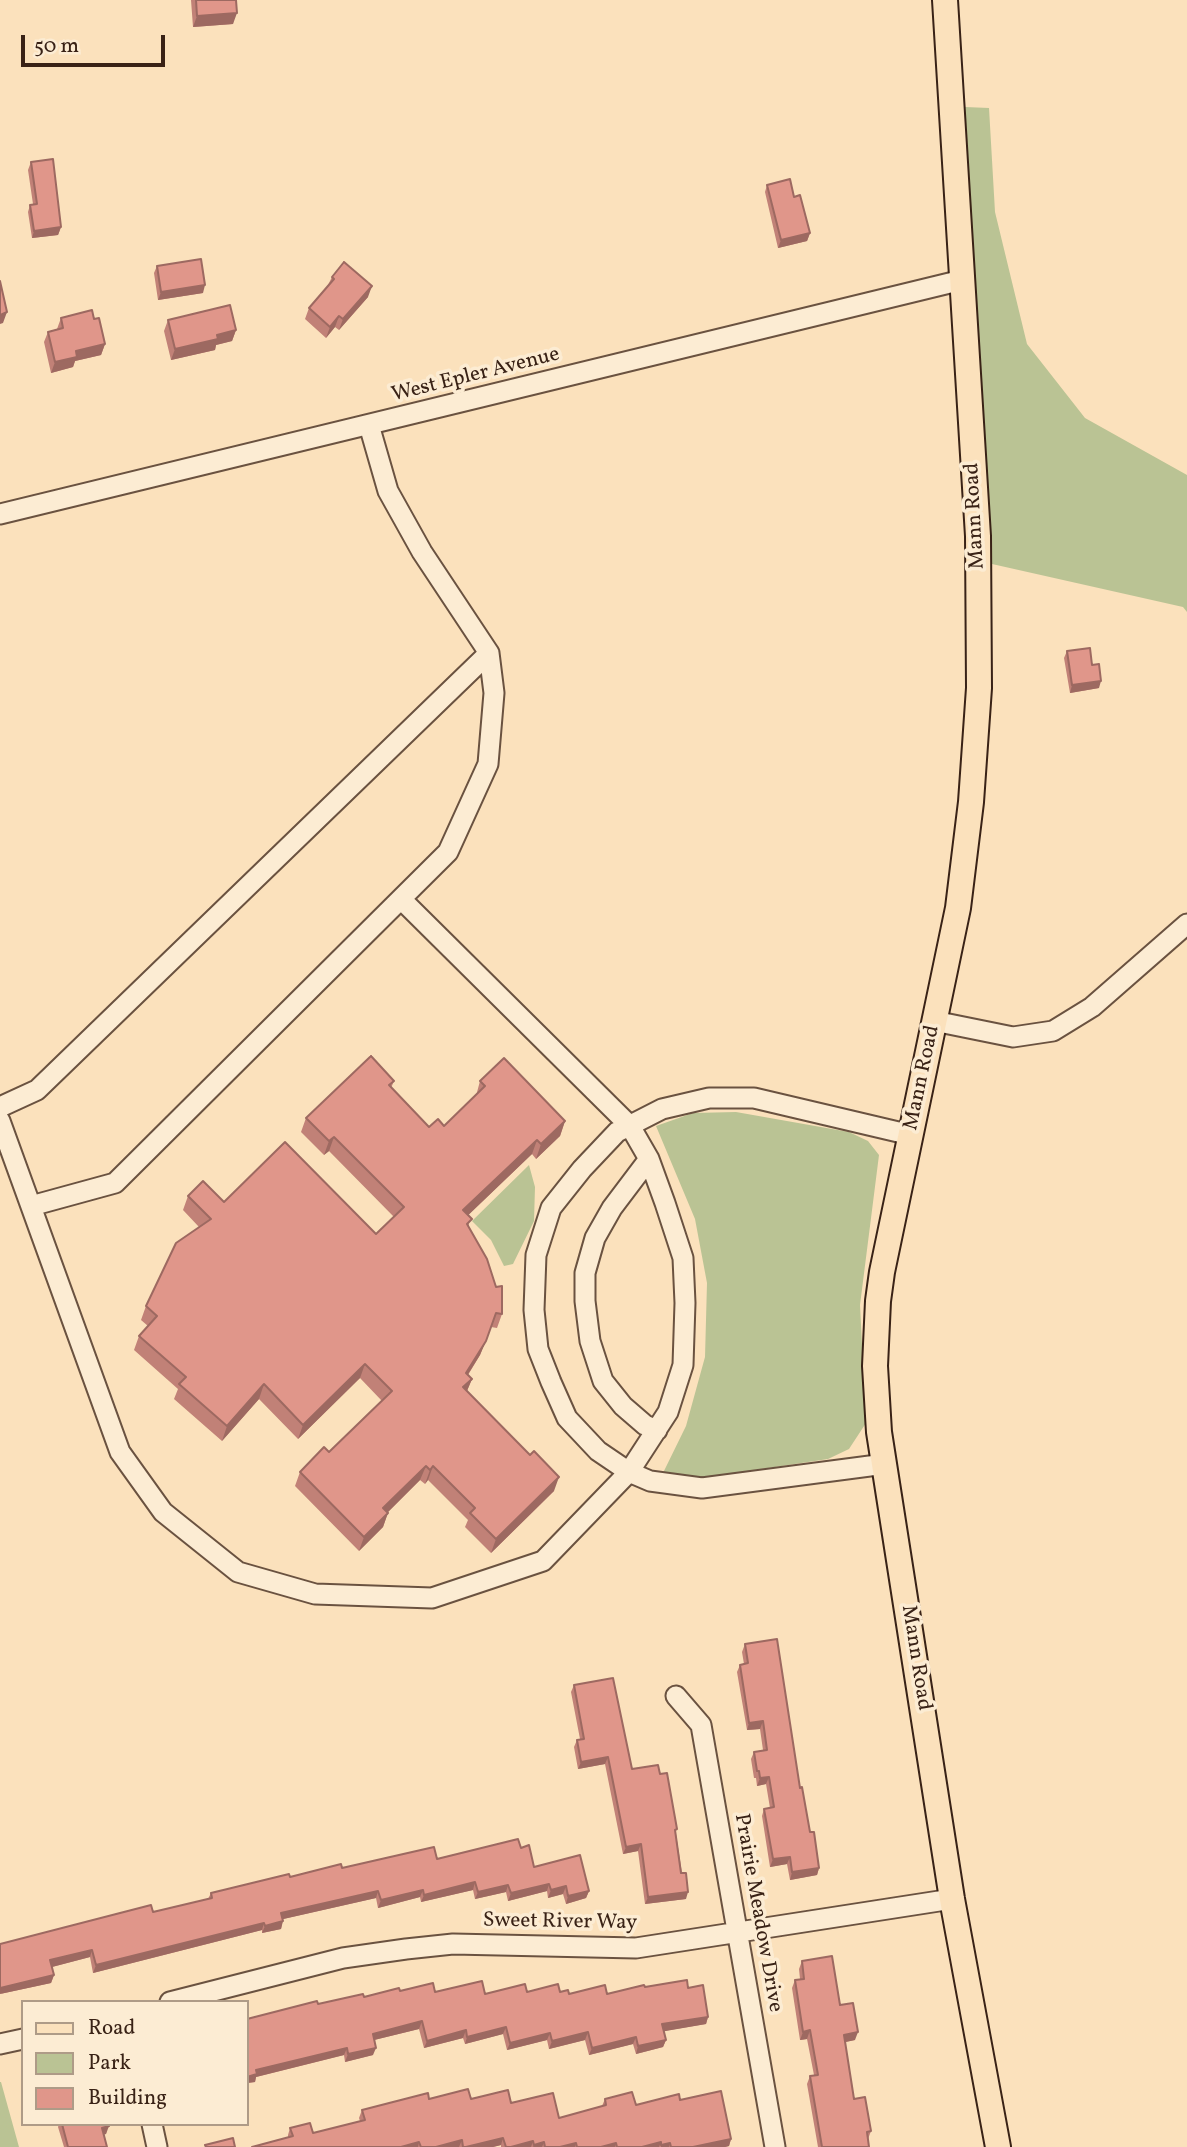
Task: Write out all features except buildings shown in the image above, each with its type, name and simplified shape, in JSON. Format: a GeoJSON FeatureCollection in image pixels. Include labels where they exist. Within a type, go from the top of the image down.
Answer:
{"type":"FeatureCollection","features":[{"type":"Feature","properties":{"kind":"main road","name":"Mann Road"},"geometry":{"type":"LineString","coordinates":[[945,0],[978,536],[978,688],[971,802],[958,908],[878,1301],[874,1366],[884,1464],[952,1899],[998,2147]]}},
{"type":"Feature","properties":{"kind":"street","name":"West Epler Avenue"},"geometry":{"type":"LineString","coordinates":[[0,514],[962,280]]}},
{"type":"Feature","properties":{"kind":"street"},"geometry":{"type":"LineString","coordinates":[[30,1206],[115,1183],[448,852],[488,764],[494,693],[489,653],[422,552],[388,491],[369,425]]}},
{"type":"Feature","properties":{"kind":"street"},"geometry":{"type":"LineString","coordinates":[[0,1107],[37,1090],[489,653]]}},
{"type":"Feature","properties":{"kind":"street"},"geometry":{"type":"LineString","coordinates":[[0,1121],[120,1452],[163,1512],[238,1572],[315,1594],[432,1598],[543,1561],[629,1472],[668,1412],[683,1366],[683,1258],[649,1159],[630,1126],[401,900]]}},
{"type":"Feature","properties":{"kind":"street"},"geometry":{"type":"LineString","coordinates":[[934,1021],[1013,1037],[1053,1031],[1092,1007],[1187,924]]}},
{"type":"Feature","properties":{"kind":"street"},"geometry":{"type":"LineString","coordinates":[[884,1464],[702,1488],[650,1481],[629,1472],[598,1451],[567,1418],[538,1349],[534,1310],[536,1255],[551,1208],[582,1169],[617,1132],[662,1108],[709,1098],[754,1098],[911,1135]]}},
{"type":"Feature","properties":{"kind":"street"},"geometry":{"type":"LineString","coordinates":[[649,1159],[612,1208],[595,1238],[585,1273],[584,1301],[590,1341],[603,1381],[623,1406],[645,1425],[657,1430]]}},
{"type":"Feature","properties":{"kind":"street","name":"Prairie Meadow Drive"},"geometry":{"type":"LineString","coordinates":[[676,1696],[701,1725],[775,2147]]}},
{"type":"Feature","properties":{"kind":"street","name":"Sweet River Way"},"geometry":{"type":"LineString","coordinates":[[178,2000],[344,1958],[406,1949],[453,1944],[636,1948],[952,1899]]}},
{"type":"Feature","properties":{"kind":"street"},"geometry":{"type":"LineString","coordinates":[[0,2044],[21,2039]]}},
{"type":"Feature","properties":{"kind":"street"},"geometry":{"type":"LineString","coordinates":[[152,2126],[157,2147]]}},
{"type":"Feature","properties":{"kind":"green space"},"geometry":{"type":"Polygon","coordinates":[[[965,107],[989,108],[995,212],[1027,344],[1085,418],[1187,475],[1187,612],[1183,607],[992,564],[965,107]]]}},
{"type":"Feature","properties":{"kind":"green space"},"geometry":{"type":"Polygon","coordinates":[[[736,1112],[849,1132],[868,1141],[879,1155],[860,1305],[866,1423],[849,1449],[828,1459],[702,1478],[663,1473],[686,1426],[705,1357],[707,1283],[695,1219],[656,1126],[693,1113],[736,1112]]]}},
{"type":"Feature","properties":{"kind":"green space"},"geometry":{"type":"Polygon","coordinates":[[[529,1165],[535,1187],[534,1221],[513,1264],[504,1266],[491,1240],[472,1221],[529,1165]]]}},
{"type":"Feature","properties":{"kind":"green space"},"geometry":{"type":"Polygon","coordinates":[[[1,2082],[19,2147],[0,2147],[1,2082]]]}}]}
